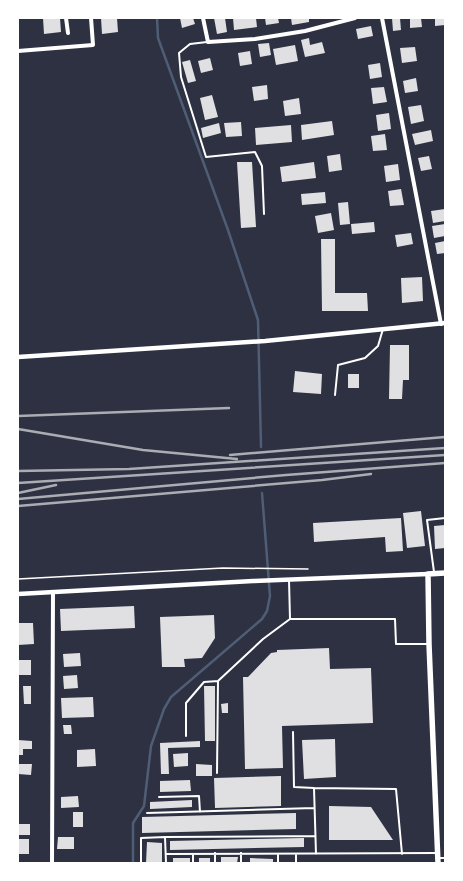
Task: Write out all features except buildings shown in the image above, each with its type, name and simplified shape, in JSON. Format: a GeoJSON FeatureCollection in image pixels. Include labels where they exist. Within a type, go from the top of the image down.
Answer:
{"type":"FeatureCollection","features":[{"type":"Feature","properties":{"kind":"main road"},"geometry":{"type":"LineString","coordinates":[[437,858],[429,644],[432,574],[445,573]]}},
{"type":"Feature","properties":{"kind":"street"},"geometry":{"type":"LineString","coordinates":[[66,18],[68,33]]}},
{"type":"Feature","properties":{"kind":"street"},"geometry":{"type":"LineString","coordinates":[[18,51],[93,45],[91,18]]}},
{"type":"Feature","properties":{"kind":"street"},"geometry":{"type":"LineString","coordinates":[[203,18],[208,42],[255,40],[306,31],[355,18]]}},
{"type":"Feature","properties":{"kind":"street"},"geometry":{"type":"LineString","coordinates":[[18,357],[265,341],[383,328],[443,324],[382,18]]}},
{"type":"Feature","properties":{"kind":"street"},"geometry":{"type":"LineString","coordinates":[[18,594],[253,581],[432,574]]}},
{"type":"Feature","properties":{"kind":"street"},"geometry":{"type":"LineString","coordinates":[[52,863],[53,593]]}},
{"type":"Feature","properties":{"kind":"lane"},"geometry":{"type":"LineString","coordinates":[[208,42],[190,44],[179,53],[181,77],[206,157],[255,152],[262,166],[264,214]]}},
{"type":"Feature","properties":{"kind":"lane"},"geometry":{"type":"LineString","coordinates":[[335,395],[338,366],[365,358],[378,346],[383,328]]}},
{"type":"Feature","properties":{"kind":"lane"},"geometry":{"type":"LineString","coordinates":[[432,574],[427,520],[445,518]]}},
{"type":"Feature","properties":{"kind":"lane"},"geometry":{"type":"LineString","coordinates":[[289,580],[290,619]]}},
{"type":"Feature","properties":{"kind":"lane"},"geometry":{"type":"LineString","coordinates":[[186,736],[186,703],[204,682],[218,681],[263,639],[290,619],[394,619],[396,644],[429,644]]}},
{"type":"Feature","properties":{"kind":"lane"},"geometry":{"type":"LineString","coordinates":[[217,773],[218,681]]}},
{"type":"Feature","properties":{"kind":"lane"},"geometry":{"type":"LineString","coordinates":[[293,732],[294,787],[396,789],[402,854]]}},
{"type":"Feature","properties":{"kind":"lane"},"geometry":{"type":"LineString","coordinates":[[314,788],[316,854]]}},
{"type":"Feature","properties":{"kind":"lane"},"geometry":{"type":"LineString","coordinates":[[159,797],[199,796],[200,812]]}},
{"type":"Feature","properties":{"kind":"lane"},"geometry":{"type":"LineString","coordinates":[[147,813],[314,808]]}},
{"type":"Feature","properties":{"kind":"lane"},"geometry":{"type":"LineString","coordinates":[[140,863],[141,838],[315,836]]}},
{"type":"Feature","properties":{"kind":"lane"},"geometry":{"type":"LineString","coordinates":[[166,838],[166,863]]}},
{"type":"Feature","properties":{"kind":"lane"},"geometry":{"type":"LineString","coordinates":[[166,854],[402,854],[445,858]]}},
{"type":"Feature","properties":{"kind":"lane"},"geometry":{"type":"LineString","coordinates":[[193,854],[193,863]]}},
{"type":"Feature","properties":{"kind":"lane"},"geometry":{"type":"LineString","coordinates":[[214,863],[215,854]]}},
{"type":"Feature","properties":{"kind":"lane"},"geometry":{"type":"LineString","coordinates":[[241,854],[241,863]]}},
{"type":"Feature","properties":{"kind":"lane"},"geometry":{"type":"LineString","coordinates":[[278,855],[278,863]]}},
{"type":"Feature","properties":{"kind":"lane"},"geometry":{"type":"LineString","coordinates":[[296,855],[296,863]]}},
{"type":"Feature","properties":{"kind":"path"},"geometry":{"type":"LineString","coordinates":[[18,579],[223,568],[308,569]]}},
{"type":"Feature","properties":{"kind":"waterway"},"geometry":{"type":"LineString","coordinates":[[157,18],[158,38],[228,230],[258,320],[261,447]]}},
{"type":"Feature","properties":{"kind":"waterway"},"geometry":{"type":"LineString","coordinates":[[133,863],[133,823],[144,806],[151,746],[164,709],[171,697],[262,619],[267,611],[270,596],[262,493]]}},
{"type":"Feature","properties":{"kind":"railway"},"geometry":{"type":"LineString","coordinates":[[18,416],[229,408]]}},
{"type":"Feature","properties":{"kind":"railway"},"geometry":{"type":"LineString","coordinates":[[18,429],[143,450],[237,459]]}},
{"type":"Feature","properties":{"kind":"railway"},"geometry":{"type":"LineString","coordinates":[[230,455],[445,437]]}},
{"type":"Feature","properties":{"kind":"railway"},"geometry":{"type":"LineString","coordinates":[[18,471],[129,469],[445,448]]}},
{"type":"Feature","properties":{"kind":"railway"},"geometry":{"type":"LineString","coordinates":[[18,483],[445,455]]}},
{"type":"Feature","properties":{"kind":"railway"},"geometry":{"type":"LineString","coordinates":[[18,499],[286,475],[445,463]]}},
{"type":"Feature","properties":{"kind":"railway"},"geometry":{"type":"LineString","coordinates":[[18,506],[322,480],[371,474]]}},
{"type":"Feature","properties":{"kind":"railway"},"geometry":{"type":"LineString","coordinates":[[18,493],[56,485]]}}]}
